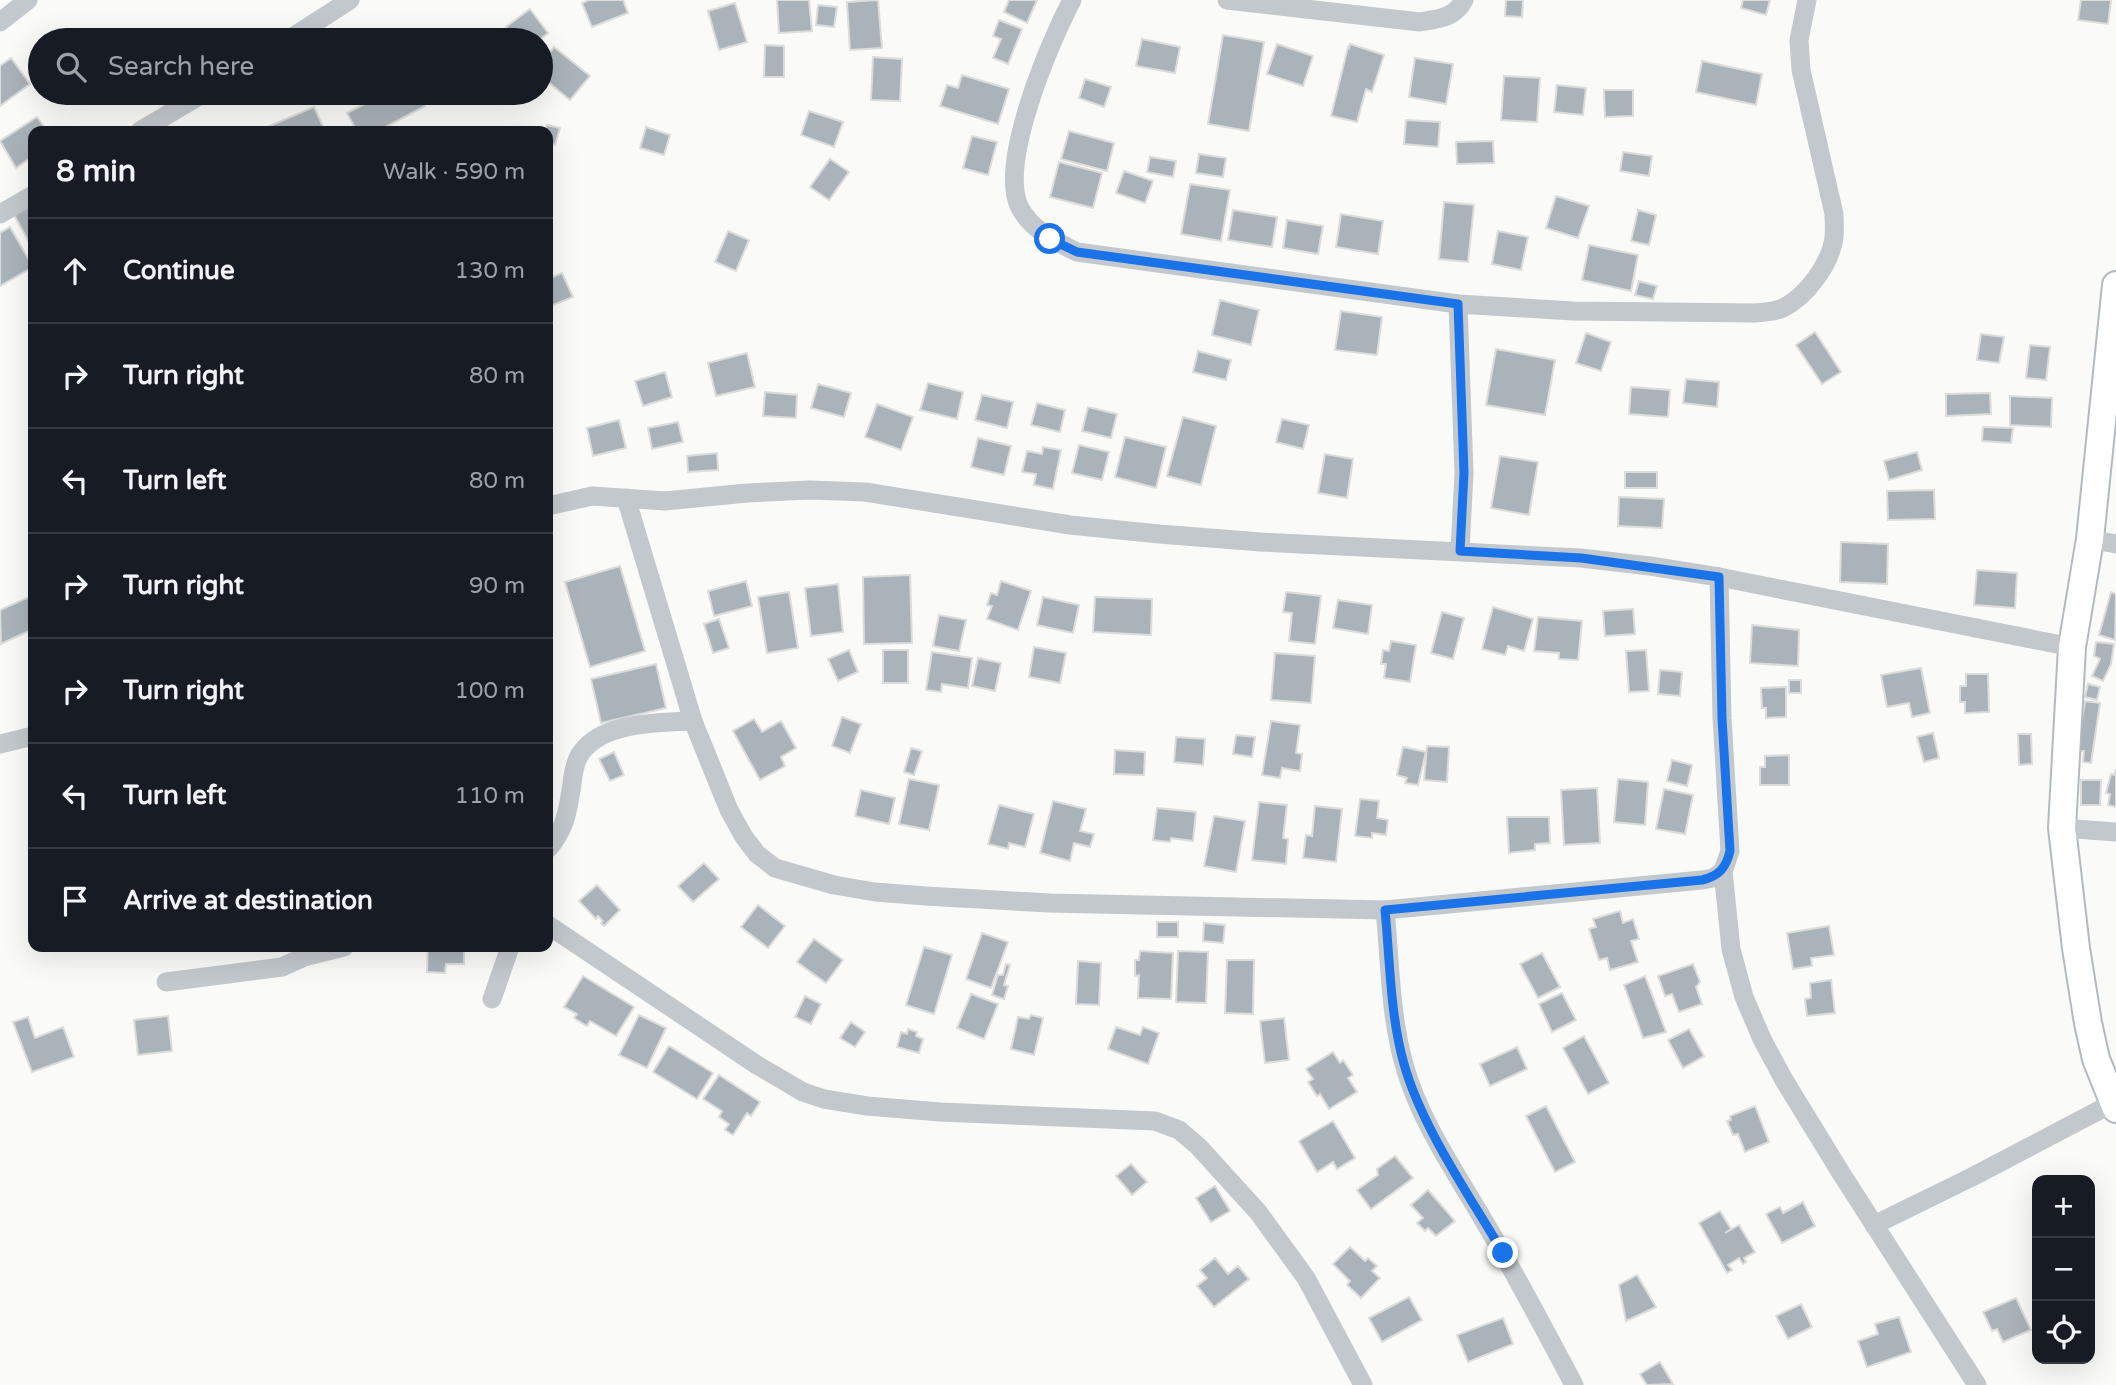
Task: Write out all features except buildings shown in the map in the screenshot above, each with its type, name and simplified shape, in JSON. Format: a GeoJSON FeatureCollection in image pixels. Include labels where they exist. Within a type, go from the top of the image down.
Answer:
{"type":"FeatureCollection","features":[{"type":"Feature","properties":{"kind":"street"},"geometry":{"type":"LineString","coordinates":[[0,22],[28,0]]}},
{"type":"Feature","properties":{"kind":"street"},"geometry":{"type":"LineString","coordinates":[[307,28],[350,0]]}},
{"type":"Feature","properties":{"kind":"street"},"geometry":{"type":"LineString","coordinates":[[1072,0],[1034,87],[1020,135],[1015,182],[1019,206],[1050,239],[1077,252],[1458,304],[1573,311],[1755,313],[1782,309],[1800,296],[1817,277],[1834,238],[1834,214],[1801,70],[1799,40],[1807,0]]}},
{"type":"Feature","properties":{"kind":"street"},"geometry":{"type":"LineString","coordinates":[[1227,0],[1420,22],[1445,18],[1464,0]]}},
{"type":"Feature","properties":{"kind":"street"},"geometry":{"type":"LineString","coordinates":[[148,126],[184,105]]}},
{"type":"Feature","properties":{"kind":"street"},"geometry":{"type":"LineString","coordinates":[[0,214],[28,198]]}},
{"type":"Feature","properties":{"kind":"street"},"geometry":{"type":"LineString","coordinates":[[1874,1225],[2114,1106],[2096,1059],[2088,1023],[2062,828],[2072,647],[2103,542],[2116,285]]}},
{"type":"Feature","properties":{"kind":"street"},"geometry":{"type":"LineString","coordinates":[[1458,304],[1464,473],[1460,551]]}},
{"type":"Feature","properties":{"kind":"street"},"geometry":{"type":"LineString","coordinates":[[553,505],[592,496],[665,501],[810,490],[865,492],[1070,525],[1159,534],[1261,542],[1581,558],[1719,577],[2072,647]]}},
{"type":"Feature","properties":{"kind":"street"},"geometry":{"type":"LineString","coordinates":[[626,498],[693,721],[729,810],[757,854],[775,867],[805,878],[875,892],[1049,903],[1385,910],[1702,880],[1713,878],[1723,871]]}},
{"type":"Feature","properties":{"kind":"street"},"geometry":{"type":"LineString","coordinates":[[1719,577],[1722,718],[1730,851],[1723,871],[1736,972],[1762,1039],[1784,1080],[1977,1385]]}},
{"type":"Feature","properties":{"kind":"street"},"geometry":{"type":"LineString","coordinates":[[553,841],[566,820],[575,771],[580,754],[585,748],[613,731],[647,723],[693,721]]}},
{"type":"Feature","properties":{"kind":"street"},"geometry":{"type":"LineString","coordinates":[[0,744],[28,737]]}},
{"type":"Feature","properties":{"kind":"street"},"geometry":{"type":"LineString","coordinates":[[2062,828],[2116,832]]}},
{"type":"Feature","properties":{"kind":"street"},"geometry":{"type":"LineString","coordinates":[[1385,910],[1397,1030],[1404,1065],[1434,1135],[1503,1253],[1574,1385]]}},
{"type":"Feature","properties":{"kind":"street"},"geometry":{"type":"LineString","coordinates":[[553,928],[659,1002],[803,1092],[867,1106],[940,1112],[1155,1121],[1179,1130],[1198,1146],[1258,1212],[1306,1278],[1363,1385]]}},
{"type":"Feature","properties":{"kind":"street"},"geometry":{"type":"LineString","coordinates":[[166,982],[282,967],[324,952]]}},
{"type":"Feature","properties":{"kind":"street"},"geometry":{"type":"LineString","coordinates":[[492,999],[508,952]]}},
{"type":"Feature","properties":{"kind":"route"},"geometry":{"type":"LineString","coordinates":[[1050,239],[1077,252],[1458,304],[1464,473],[1460,551],[1581,558],[1719,577],[1722,718],[1730,851],[1723,871],[1713,878],[1702,880],[1385,910],[1397,1030],[1404,1065],[1434,1135],[1503,1253]]}}]}
